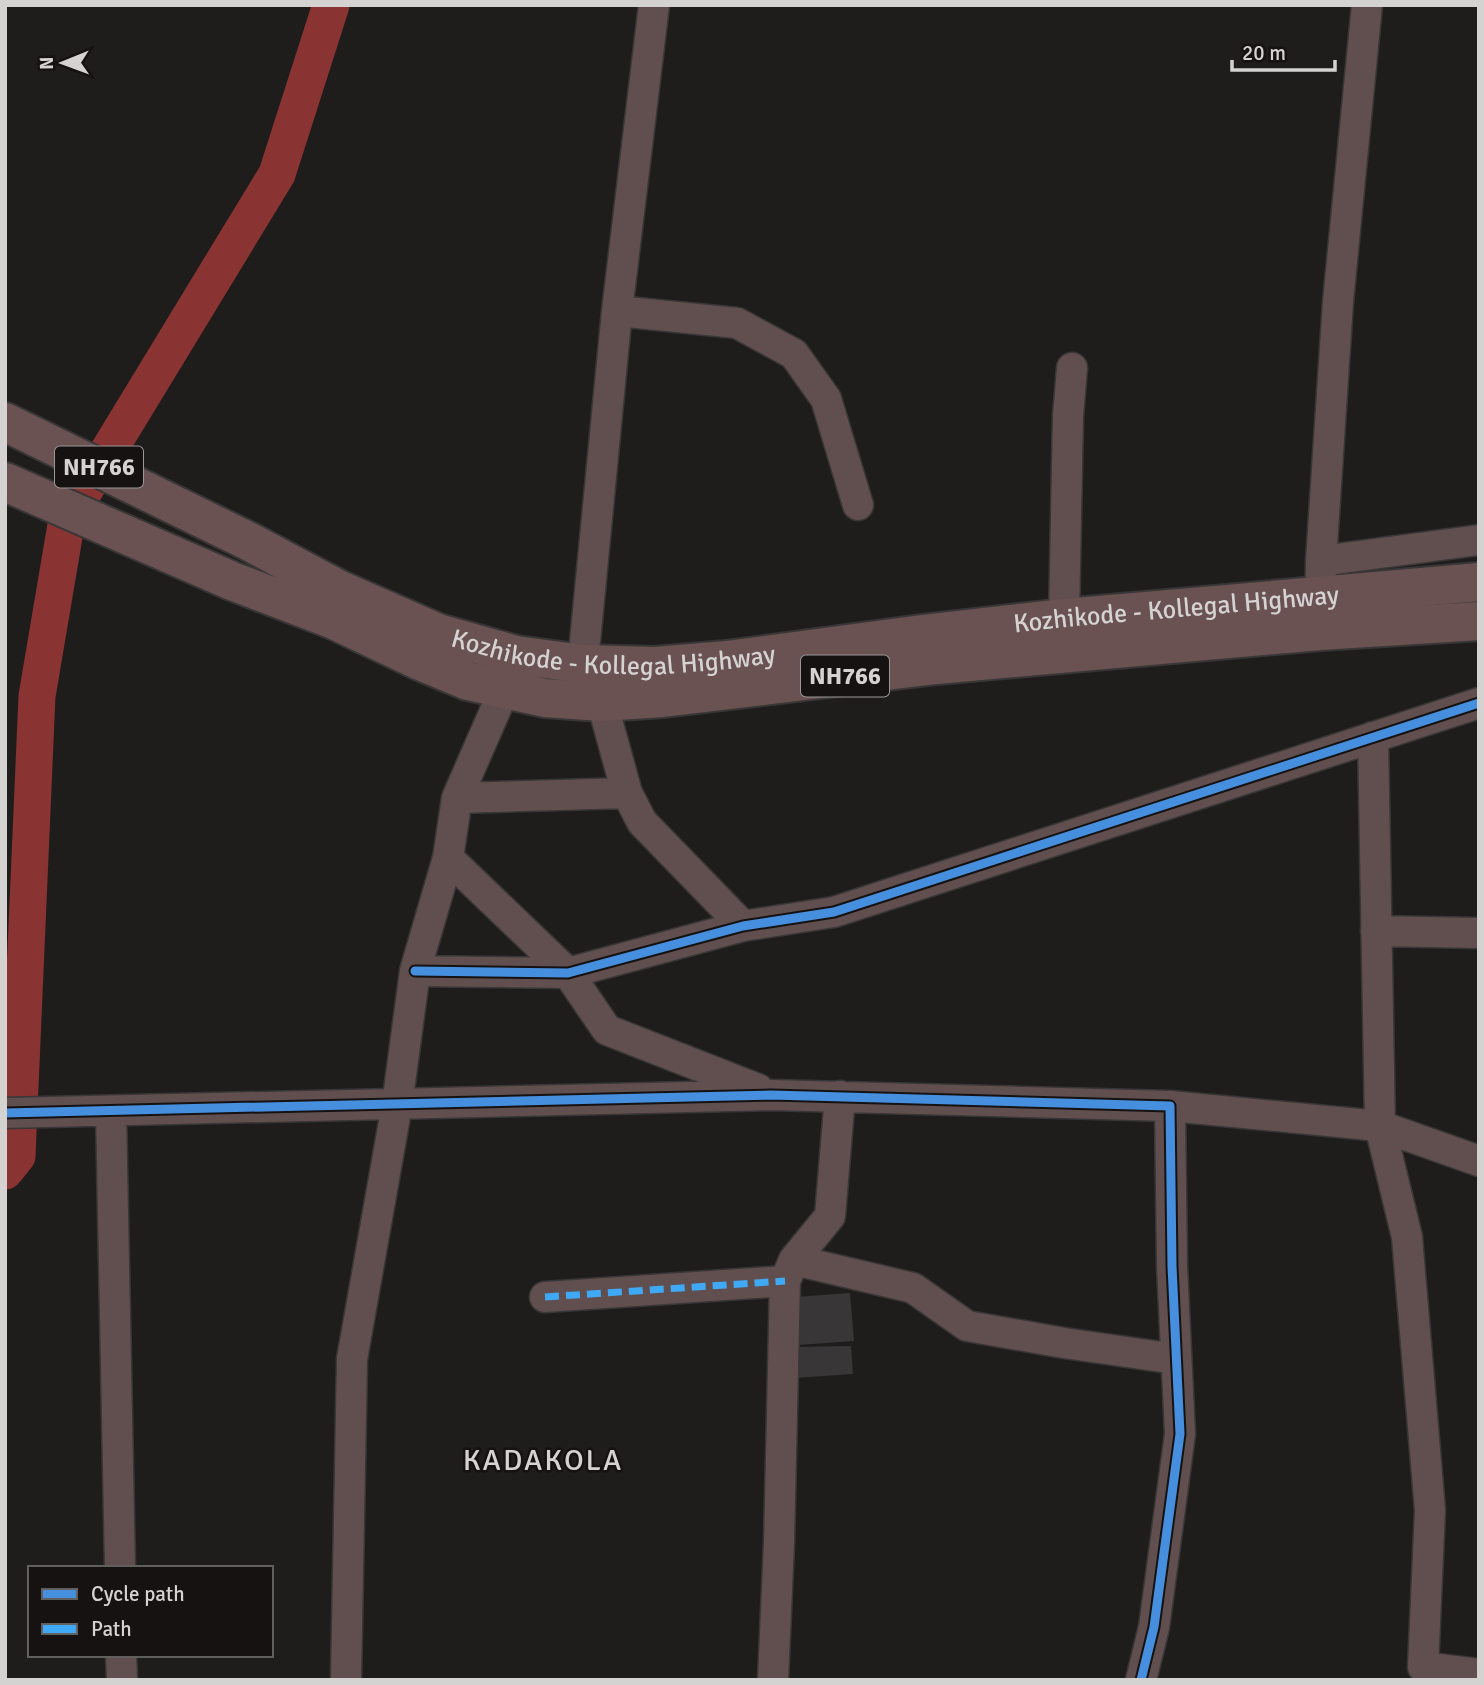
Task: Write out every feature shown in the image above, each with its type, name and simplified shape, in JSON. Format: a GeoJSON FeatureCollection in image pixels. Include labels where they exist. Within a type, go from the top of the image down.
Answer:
{"type":"FeatureCollection","features":[{"type":"Feature","properties":{"kind":"highway","name":"Kozhikode - Kollegal Highway"},"geometry":{"type":"LineString","coordinates":[[18,428],[250,542],[340,590],[438,633],[516,655],[588,689],[663,698],[936,665],[1320,596],[1479,621]]}},
{"type":"Feature","properties":{"kind":"highway","name":"Kozhikode - Kollegal Highway"},"geometry":{"type":"LineString","coordinates":[[5,482],[232,581],[334,620],[468,681],[545,698],[588,689],[655,666],[727,660],[1064,618],[1479,582]]}},
{"type":"Feature","properties":{"kind":"street"},"geometry":{"type":"LineString","coordinates":[[654,5],[617,311],[588,689],[627,793],[642,822],[743,926]]}},
{"type":"Feature","properties":{"kind":"street"},"geometry":{"type":"LineString","coordinates":[[1367,5],[1338,302],[1320,596],[1479,540]]}},
{"type":"Feature","properties":{"kind":"street"},"geometry":{"type":"LineString","coordinates":[[617,311],[737,323],[794,354],[827,399],[858,505]]}},
{"type":"Feature","properties":{"kind":"street"},"geometry":{"type":"LineString","coordinates":[[1064,618],[1068,416],[1072,368]]}},
{"type":"Feature","properties":{"kind":"street"},"geometry":{"type":"LineString","coordinates":[[346,1680],[352,1359],[397,1105],[415,971],[448,858],[457,798],[505,688]]}},
{"type":"Feature","properties":{"kind":"street"},"geometry":{"type":"LineString","coordinates":[[415,971],[568,973],[743,926],[834,912],[1479,703]]}},
{"type":"Feature","properties":{"kind":"street"},"geometry":{"type":"LineString","coordinates":[[1373,737],[1380,1126],[1407,1237],[1430,1510],[1420,1673],[1479,1674]]}},
{"type":"Feature","properties":{"kind":"street"},"geometry":{"type":"LineString","coordinates":[[457,798],[627,793]]}},
{"type":"Feature","properties":{"kind":"street"},"geometry":{"type":"LineString","coordinates":[[448,858],[568,973],[607,1030],[771,1095]]}},
{"type":"Feature","properties":{"kind":"street"},"geometry":{"type":"LineString","coordinates":[[1376,931],[1479,933]]}},
{"type":"Feature","properties":{"kind":"street"},"geometry":{"type":"LineString","coordinates":[[5,1113],[771,1095],[1170,1106],[1380,1126],[1479,1161]]}},
{"type":"Feature","properties":{"kind":"street"},"geometry":{"type":"LineString","coordinates":[[773,1680],[790,1271],[830,1216],[840,1096]]}},
{"type":"Feature","properties":{"kind":"street"},"geometry":{"type":"LineString","coordinates":[[1141,1680],[1154,1628],[1180,1434],[1172,1266],[1170,1106]]}},
{"type":"Feature","properties":{"kind":"street"},"geometry":{"type":"LineString","coordinates":[[102,1111],[120,1566]]}},
{"type":"Feature","properties":{"kind":"street"},"geometry":{"type":"LineString","coordinates":[[545,1297],[790,1271],[913,1287],[967,1326],[1176,1359]]}},
{"type":"Feature","properties":{"kind":"street"},"geometry":{"type":"LineString","coordinates":[[121,1657],[122,1680]]}},
{"type":"Feature","properties":{"kind":"building"},"geometry":{"type":"Polygon","coordinates":[[[850,1293],[854,1341],[798,1345],[795,1297],[850,1293]]]}},
{"type":"Feature","properties":{"kind":"building"},"geometry":{"type":"Polygon","coordinates":[[[851,1346],[853,1374],[794,1378],[792,1347],[851,1346]]]}},
{"type":"Feature","properties":{"kind":"waterway"},"geometry":{"type":"LineString","coordinates":[[5,1171],[17,1156],[37,696],[67,519],[277,174],[331,5]]}},
{"type":"Feature","properties":{"kind":"marked path"},"geometry":{"type":"LineString","coordinates":[[545,1297],[785,1281]]}},
{"type":"Feature","properties":{"kind":"cycle path"},"geometry":{"type":"LineString","coordinates":[[415,971],[568,973],[743,926],[834,912],[1479,703]]}},
{"type":"Feature","properties":{"kind":"cycle path"},"geometry":{"type":"LineString","coordinates":[[5,1113],[771,1095],[1170,1106],[1172,1266],[1180,1434],[1154,1627],[1141,1680]]}},
{"type":"Feature","properties":{"kind":"district","name":"KADAKOLA"},"geometry":{"type":"Point","coordinates":[543,1460]}}]}
